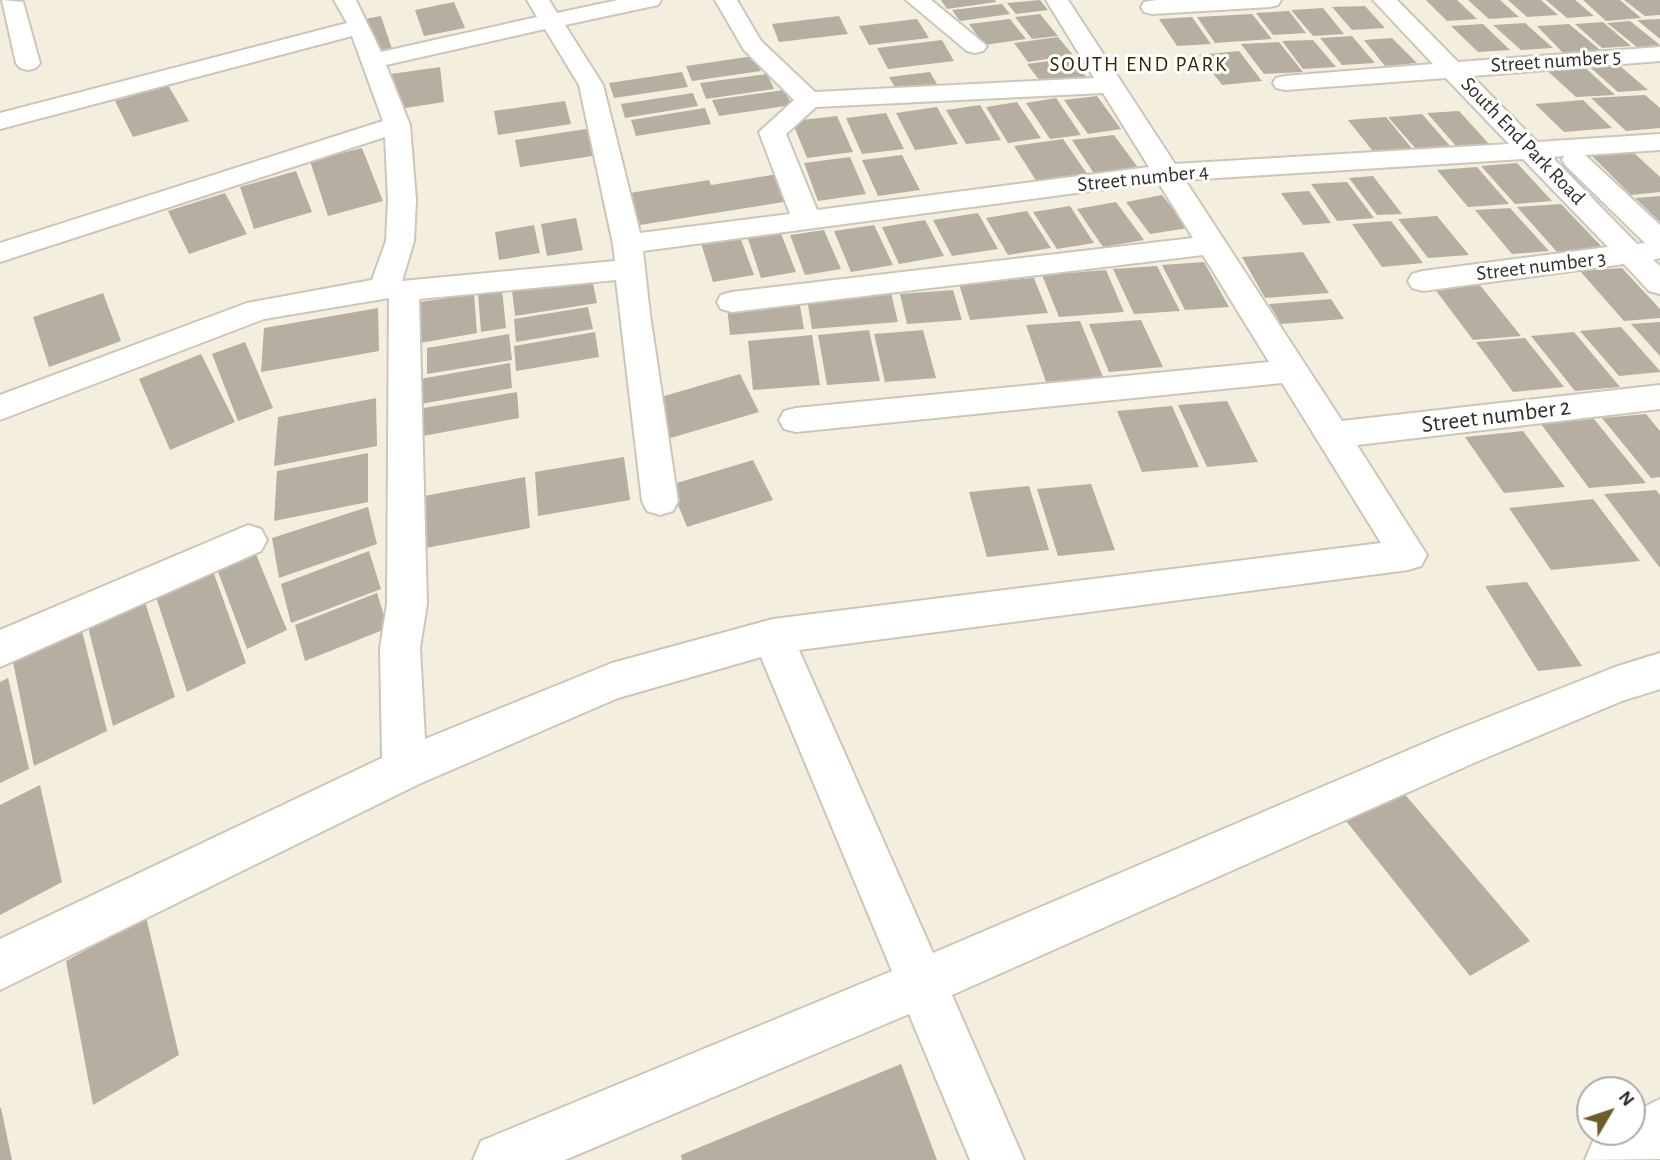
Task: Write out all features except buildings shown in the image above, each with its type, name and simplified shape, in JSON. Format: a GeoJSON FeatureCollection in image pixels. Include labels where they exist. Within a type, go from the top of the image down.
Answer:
{"type":"FeatureCollection","features":[{"type":"Feature","properties":{"kind":"street"},"geometry":{"type":"LineString","coordinates":[[345,0],[360,27],[397,125],[402,200],[395,290],[407,604],[400,648],[404,769]]}},
{"type":"Feature","properties":{"kind":"street"},"geometry":{"type":"LineString","coordinates":[[538,0],[591,85],[630,257],[634,314],[660,501]]}},
{"type":"Feature","properties":{"kind":"street"},"geometry":{"type":"LineString","coordinates":[[373,61],[650,0]]}},
{"type":"Feature","properties":{"kind":"street"},"geometry":{"type":"LineString","coordinates":[[726,0],[752,45],[809,100]]}},
{"type":"Feature","properties":{"kind":"street"},"geometry":{"type":"LineString","coordinates":[[918,0],[975,46]]}},
{"type":"Feature","properties":{"kind":"street"},"geometry":{"type":"LineString","coordinates":[[0,965],[404,769],[612,681],[773,636],[1408,555],[1057,0]]}},
{"type":"Feature","properties":{"kind":"street"},"geometry":{"type":"LineString","coordinates":[[1152,7],[1270,0]]}},
{"type":"Feature","properties":{"kind":"street","name":"South End Park Road"},"geometry":{"type":"LineString","coordinates":[[1384,0],[1531,151],[1646,252],[1660,284]]}},
{"type":"Feature","properties":{"kind":"street","name":"South End Park Road"},"geometry":{"type":"LineString","coordinates":[[1410,0],[1484,66],[1510,94]]}},
{"type":"Feature","properties":{"kind":"street"},"geometry":{"type":"LineString","coordinates":[[11,2],[29,63]]}},
{"type":"Feature","properties":{"kind":"street"},"geometry":{"type":"LineString","coordinates":[[0,121],[360,27]]}},
{"type":"Feature","properties":{"kind":"street","name":"Street number 5"},"geometry":{"type":"LineString","coordinates":[[1285,83],[1660,54]]}},
{"type":"Feature","properties":{"kind":"street"},"geometry":{"type":"LineString","coordinates":[[806,219],[772,132],[809,100],[1111,85]]}},
{"type":"Feature","properties":{"kind":"street","name":"South End Park Road"},"geometry":{"type":"LineString","coordinates":[[1537,121],[1660,240]]}},
{"type":"Feature","properties":{"kind":"street"},"geometry":{"type":"LineString","coordinates":[[0,253],[397,125]]}},
{"type":"Feature","properties":{"kind":"street","name":"Street number 4"},"geometry":{"type":"LineString","coordinates":[[0,408],[258,310],[630,257],[806,219],[1165,173],[1660,142]]}},
{"type":"Feature","properties":{"kind":"street"},"geometry":{"type":"LineString","coordinates":[[732,302],[1213,245]]}},
{"type":"Feature","properties":{"kind":"street","name":"Street number 3"},"geometry":{"type":"LineString","coordinates":[[1423,281],[1646,252]]}},
{"type":"Feature","properties":{"kind":"street"},"geometry":{"type":"LineString","coordinates":[[796,420],[1292,371]]}},
{"type":"Feature","properties":{"kind":"street","name":"Street number 2"},"geometry":{"type":"LineString","coordinates":[[1332,435],[1660,397]]}},
{"type":"Feature","properties":{"kind":"street"},"geometry":{"type":"LineString","coordinates":[[0,649],[248,540]]}},
{"type":"Feature","properties":{"kind":"street"},"geometry":{"type":"LineString","coordinates":[[773,636],[997,1160]]}},
{"type":"Feature","properties":{"kind":"street"},"geometry":{"type":"LineString","coordinates":[[500,1160],[923,983],[1461,748],[1615,684],[1660,671]]}},
{"type":"Feature","properties":{"kind":"street"},"geometry":{"type":"LineString","coordinates":[[1612,1160],[1660,1126]]}},
{"type":"Feature","properties":{"kind":"district","name":"SOUTH END PARK"},"geometry":{"type":"Point","coordinates":[1139,65]}}]}
